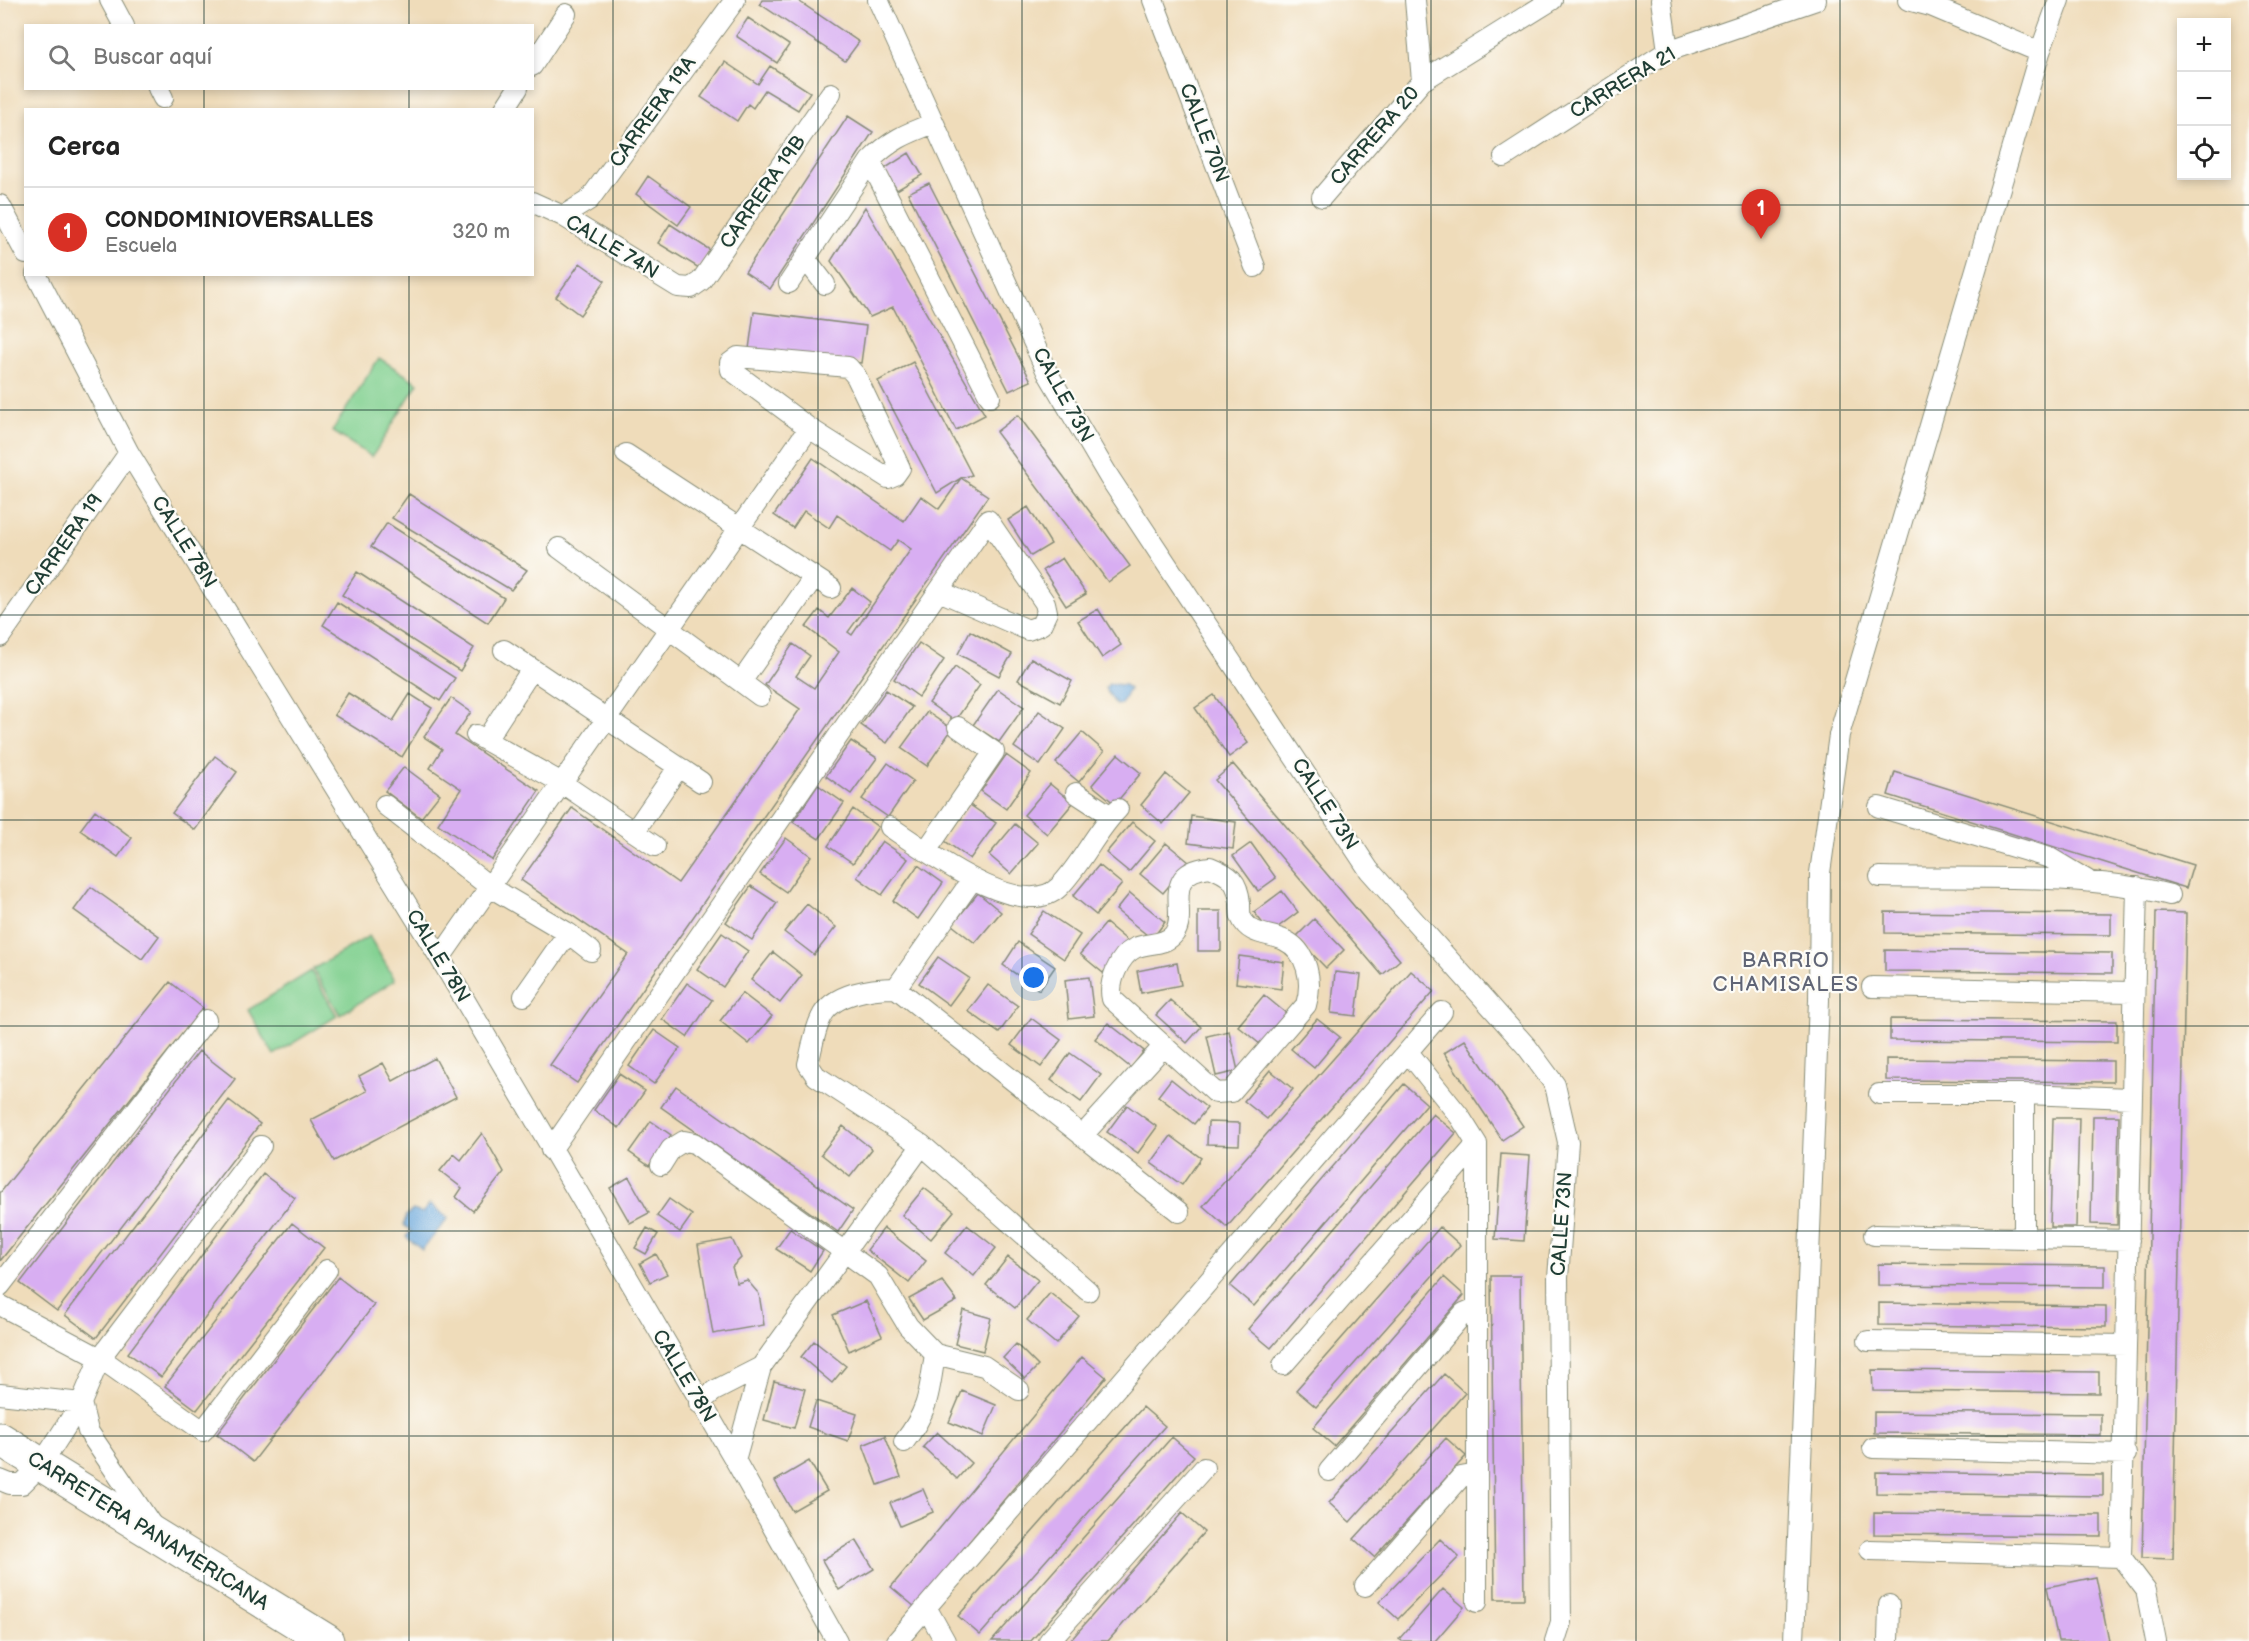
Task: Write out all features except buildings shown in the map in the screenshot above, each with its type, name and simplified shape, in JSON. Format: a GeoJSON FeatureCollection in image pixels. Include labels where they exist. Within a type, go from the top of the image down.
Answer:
{"type":"FeatureCollection","features":[{"type":"Feature","properties":{"kind":"highway","name":"CARRETERA PANAMERICANA"},"geometry":{"type":"LineString","coordinates":[[0,1439],[327,1641]]}},
{"type":"Feature","properties":{"kind":"street"},"geometry":{"type":"LineString","coordinates":[[110,0],[123,24]]}},
{"type":"Feature","properties":{"kind":"street","name":"CARRERA 19A"},"geometry":{"type":"LineString","coordinates":[[562,216],[589,200],[735,0]]}},
{"type":"Feature","properties":{"kind":"street","name":"CALLE 73N"},"geometry":{"type":"LineString","coordinates":[[878,0],[932,124],[1047,372],[1109,477],[1369,870],[1527,1047],[1555,1086],[1568,1142],[1558,1278],[1560,1622],[1555,1641]]}},
{"type":"Feature","properties":{"kind":"street","name":"CALLE 70N"},"geometry":{"type":"LineString","coordinates":[[1153,0],[1255,267]]}},
{"type":"Feature","properties":{"kind":"street"},"geometry":{"type":"LineString","coordinates":[[1415,0],[1422,81]]}},
{"type":"Feature","properties":{"kind":"street","name":"CARRERA 20"},"geometry":{"type":"LineString","coordinates":[[1322,197],[1422,81],[1552,0]]}},
{"type":"Feature","properties":{"kind":"street"},"geometry":{"type":"LineString","coordinates":[[1661,0],[1668,51]]}},
{"type":"Feature","properties":{"kind":"street","name":"CARRERA 21"},"geometry":{"type":"LineString","coordinates":[[1504,157],[1668,51],[1816,0]]}},
{"type":"Feature","properties":{"kind":"street"},"geometry":{"type":"LineString","coordinates":[[1908,0],[1932,3],[2040,52]]}},
{"type":"Feature","properties":{"kind":"street"},"geometry":{"type":"LineString","coordinates":[[1794,1641],[1820,1000],[1820,873],[1839,735],[2040,52],[2059,0]]}},
{"type":"Feature","properties":{"kind":"street"},"geometry":{"type":"LineString","coordinates":[[534,63],[566,14]]}},
{"type":"Feature","properties":{"kind":"street"},"geometry":{"type":"LineString","coordinates":[[505,108],[517,90]]}},
{"type":"Feature","properties":{"kind":"street","name":"CARRERA 19B"},"geometry":{"type":"LineString","coordinates":[[691,288],[701,281],[831,93]]}},
{"type":"Feature","properties":{"kind":"street"},"geometry":{"type":"LineString","coordinates":[[789,283],[870,161],[885,145],[902,135],[932,124]]}},
{"type":"Feature","properties":{"kind":"street"},"geometry":{"type":"LineString","coordinates":[[870,161],[990,397]]}},
{"type":"Feature","properties":{"kind":"street","name":"CALLE 74N"},"geometry":{"type":"LineString","coordinates":[[534,203],[562,216],[678,287],[691,288]]}},
{"type":"Feature","properties":{"kind":"street"},"geometry":{"type":"LineString","coordinates":[[0,205],[24,250]]}},
{"type":"Feature","properties":{"kind":"street"},"geometry":{"type":"LineString","coordinates":[[805,258],[825,284]]}},
{"type":"Feature","properties":{"kind":"street","name":"CALLE 78N"},"geometry":{"type":"LineString","coordinates":[[37,276],[129,453],[440,958],[699,1403],[735,1460],[837,1641]]}},
{"type":"Feature","properties":{"kind":"street"},"geometry":{"type":"LineString","coordinates":[[738,357],[848,367],[856,376],[900,468],[895,475],[888,478],[809,428],[731,370],[730,363],[738,357]]}},
{"type":"Feature","properties":{"kind":"street"},"geometry":{"type":"LineString","coordinates":[[440,958],[670,631],[809,428]]}},
{"type":"Feature","properties":{"kind":"street","name":"CARRERA 19"},"geometry":{"type":"LineString","coordinates":[[0,637],[129,453]]}},
{"type":"Feature","properties":{"kind":"street"},"geometry":{"type":"LineString","coordinates":[[626,454],[831,588]]}},
{"type":"Feature","properties":{"kind":"street"},"geometry":{"type":"LineString","coordinates":[[552,1150],[988,520],[1045,603],[1047,612],[1041,626],[1028,630],[939,591]]}},
{"type":"Feature","properties":{"kind":"street"},"geometry":{"type":"LineString","coordinates":[[559,548],[760,696]]}},
{"type":"Feature","properties":{"kind":"street"},"geometry":{"type":"LineString","coordinates":[[741,682],[814,578]]}},
{"type":"Feature","properties":{"kind":"street"},"geometry":{"type":"LineString","coordinates":[[504,650],[701,782]]}},
{"type":"Feature","properties":{"kind":"street"},"geometry":{"type":"LineString","coordinates":[[532,669],[481,737],[562,783],[655,846]]}},
{"type":"Feature","properties":{"kind":"street"},"geometry":{"type":"LineString","coordinates":[[926,851],[994,752],[958,727]]}},
{"type":"Feature","properties":{"kind":"street"},"geometry":{"type":"LineString","coordinates":[[634,832],[678,768]]}},
{"type":"Feature","properties":{"kind":"street"},"geometry":{"type":"LineString","coordinates":[[890,827],[972,880],[1011,895],[1034,897],[1058,888],[1114,813],[1076,793]]}},
{"type":"Feature","properties":{"kind":"street"},"geometry":{"type":"LineString","coordinates":[[385,805],[490,887],[568,933],[591,951]]}},
{"type":"Feature","properties":{"kind":"street"},"geometry":{"type":"LineString","coordinates":[[1879,807],[2050,858],[2089,881]]}},
{"type":"Feature","properties":{"kind":"street"},"geometry":{"type":"LineString","coordinates":[[1210,867],[1228,874],[1239,891],[1241,918],[1258,935],[1282,939],[1294,947],[1307,968],[1311,988],[1306,1005],[1231,1092],[1216,1093],[1163,1047],[1112,999],[1109,988],[1113,973],[1134,948],[1165,941],[1173,936],[1178,928],[1177,897],[1183,880],[1195,869],[1210,867]]}},
{"type":"Feature","properties":{"kind":"street"},"geometry":{"type":"LineString","coordinates":[[1880,877],[2089,881],[2137,886],[2170,895]]}},
{"type":"Feature","properties":{"kind":"street"},"geometry":{"type":"LineString","coordinates":[[896,988],[972,880]]}},
{"type":"Feature","properties":{"kind":"street"},"geometry":{"type":"LineString","coordinates":[[2137,886],[2126,1345],[2126,1454],[2121,1557],[2146,1590],[2156,1641]]}},
{"type":"Feature","properties":{"kind":"street"},"geometry":{"type":"LineString","coordinates":[[524,996],[568,933]]}},
{"type":"Feature","properties":{"kind":"street"},"geometry":{"type":"LineString","coordinates":[[1872,987],[2133,992]]}},
{"type":"Feature","properties":{"kind":"street"},"geometry":{"type":"LineString","coordinates":[[1088,1291],[922,1145],[816,1076],[808,1064],[820,1018],[830,1005],[870,988],[896,988],[1179,1212]]}},
{"type":"Feature","properties":{"kind":"street"},"geometry":{"type":"LineString","coordinates":[[897,1641],[1442,1012]]}},
{"type":"Feature","properties":{"kind":"street"},"geometry":{"type":"LineString","coordinates":[[0,1286],[206,1020]]}},
{"type":"Feature","properties":{"kind":"street"},"geometry":{"type":"LineString","coordinates":[[1082,1136],[1163,1047]]}},
{"type":"Feature","properties":{"kind":"street"},"geometry":{"type":"LineString","coordinates":[[1407,1052],[1460,1117],[1477,1144],[1477,1602]]}},
{"type":"Feature","properties":{"kind":"street"},"geometry":{"type":"LineString","coordinates":[[1879,1095],[2024,1094],[2131,1098]]}},
{"type":"Feature","properties":{"kind":"street"},"geometry":{"type":"LineString","coordinates":[[2024,1094],[2024,1238]]}},
{"type":"Feature","properties":{"kind":"street"},"geometry":{"type":"LineString","coordinates":[[660,1166],[670,1149],[684,1141],[694,1143],[878,1276],[908,1326],[935,1354],[984,1366],[1019,1390]]}},
{"type":"Feature","properties":{"kind":"street"},"geometry":{"type":"LineString","coordinates":[[1283,1365],[1477,1144]]}},
{"type":"Feature","properties":{"kind":"street"},"geometry":{"type":"LineString","coordinates":[[735,1460],[761,1367],[922,1145]]}},
{"type":"Feature","properties":{"kind":"street"},"geometry":{"type":"LineString","coordinates":[[0,1480],[10,1484],[22,1484],[41,1466],[81,1403],[100,1358],[261,1146]]}},
{"type":"Feature","properties":{"kind":"street"},"geometry":{"type":"LineString","coordinates":[[1874,1235],[2129,1240]]}},
{"type":"Feature","properties":{"kind":"street"},"geometry":{"type":"LineString","coordinates":[[0,1305],[100,1358],[203,1431],[327,1269]]}},
{"type":"Feature","properties":{"kind":"street"},"geometry":{"type":"LineString","coordinates":[[1329,1471],[1464,1313],[1476,1308]]}},
{"type":"Feature","properties":{"kind":"street"},"geometry":{"type":"LineString","coordinates":[[1868,1341],[2126,1345]]}},
{"type":"Feature","properties":{"kind":"street"},"geometry":{"type":"LineString","coordinates":[[904,1442],[921,1420],[927,1404],[935,1354]]}},
{"type":"Feature","properties":{"kind":"street"},"geometry":{"type":"LineString","coordinates":[[699,1403],[714,1391],[761,1367]]}},
{"type":"Feature","properties":{"kind":"street"},"geometry":{"type":"LineString","coordinates":[[0,1394],[81,1403]]}},
{"type":"Feature","properties":{"kind":"street"},"geometry":{"type":"LineString","coordinates":[[81,1403],[88,1431],[161,1539]]}},
{"type":"Feature","properties":{"kind":"street"},"geometry":{"type":"LineString","coordinates":[[1873,1448],[2126,1454]]}},
{"type":"Feature","properties":{"kind":"street"},"geometry":{"type":"LineString","coordinates":[[1049,1641],[1204,1468]]}},
{"type":"Feature","properties":{"kind":"street"},"geometry":{"type":"LineString","coordinates":[[1365,1586],[1461,1477],[1477,1474]]}},
{"type":"Feature","properties":{"kind":"street"},"geometry":{"type":"LineString","coordinates":[[1870,1550],[2121,1557]]}},
{"type":"Feature","properties":{"kind":"street"},"geometry":{"type":"LineString","coordinates":[[1888,1641],[1889,1605]]}},
{"type":"Feature","properties":{"kind":"street"},"geometry":{"type":"LineString","coordinates":[[926,1607],[945,1641]]}},
{"type":"Feature","properties":{"kind":"green space"},"geometry":{"type":"Polygon","coordinates":[[[379,358],[418,383],[372,457],[332,431],[379,358]]]}},
{"type":"Feature","properties":{"kind":"green space"},"geometry":{"type":"Polygon","coordinates":[[[369,936],[395,980],[340,1015],[313,969],[369,936]]]}},
{"type":"Feature","properties":{"kind":"green space"},"geometry":{"type":"Polygon","coordinates":[[[311,971],[337,1016],[274,1055],[248,1010],[311,971]]]}},
{"type":"Feature","properties":{"kind":"water"},"geometry":{"type":"Polygon","coordinates":[[[1109,684],[1125,685],[1129,689],[1121,704],[1116,705],[1105,688],[1109,684]]]}},
{"type":"Feature","properties":{"kind":"water"},"geometry":{"type":"Polygon","coordinates":[[[430,1204],[448,1218],[422,1250],[406,1237],[411,1231],[404,1225],[406,1216],[413,1210],[422,1213],[430,1204]]]}},
{"type":"Feature","properties":{"kind":"place","name":"CONDOMINIOVERSALLES"},"geometry":{"type":"Point","coordinates":[1761,239]}},
{"type":"Feature","properties":{"kind":"district","name":"BARRIO CHAMISALES"},"geometry":{"type":"Point","coordinates":[1786,972]}}]}
